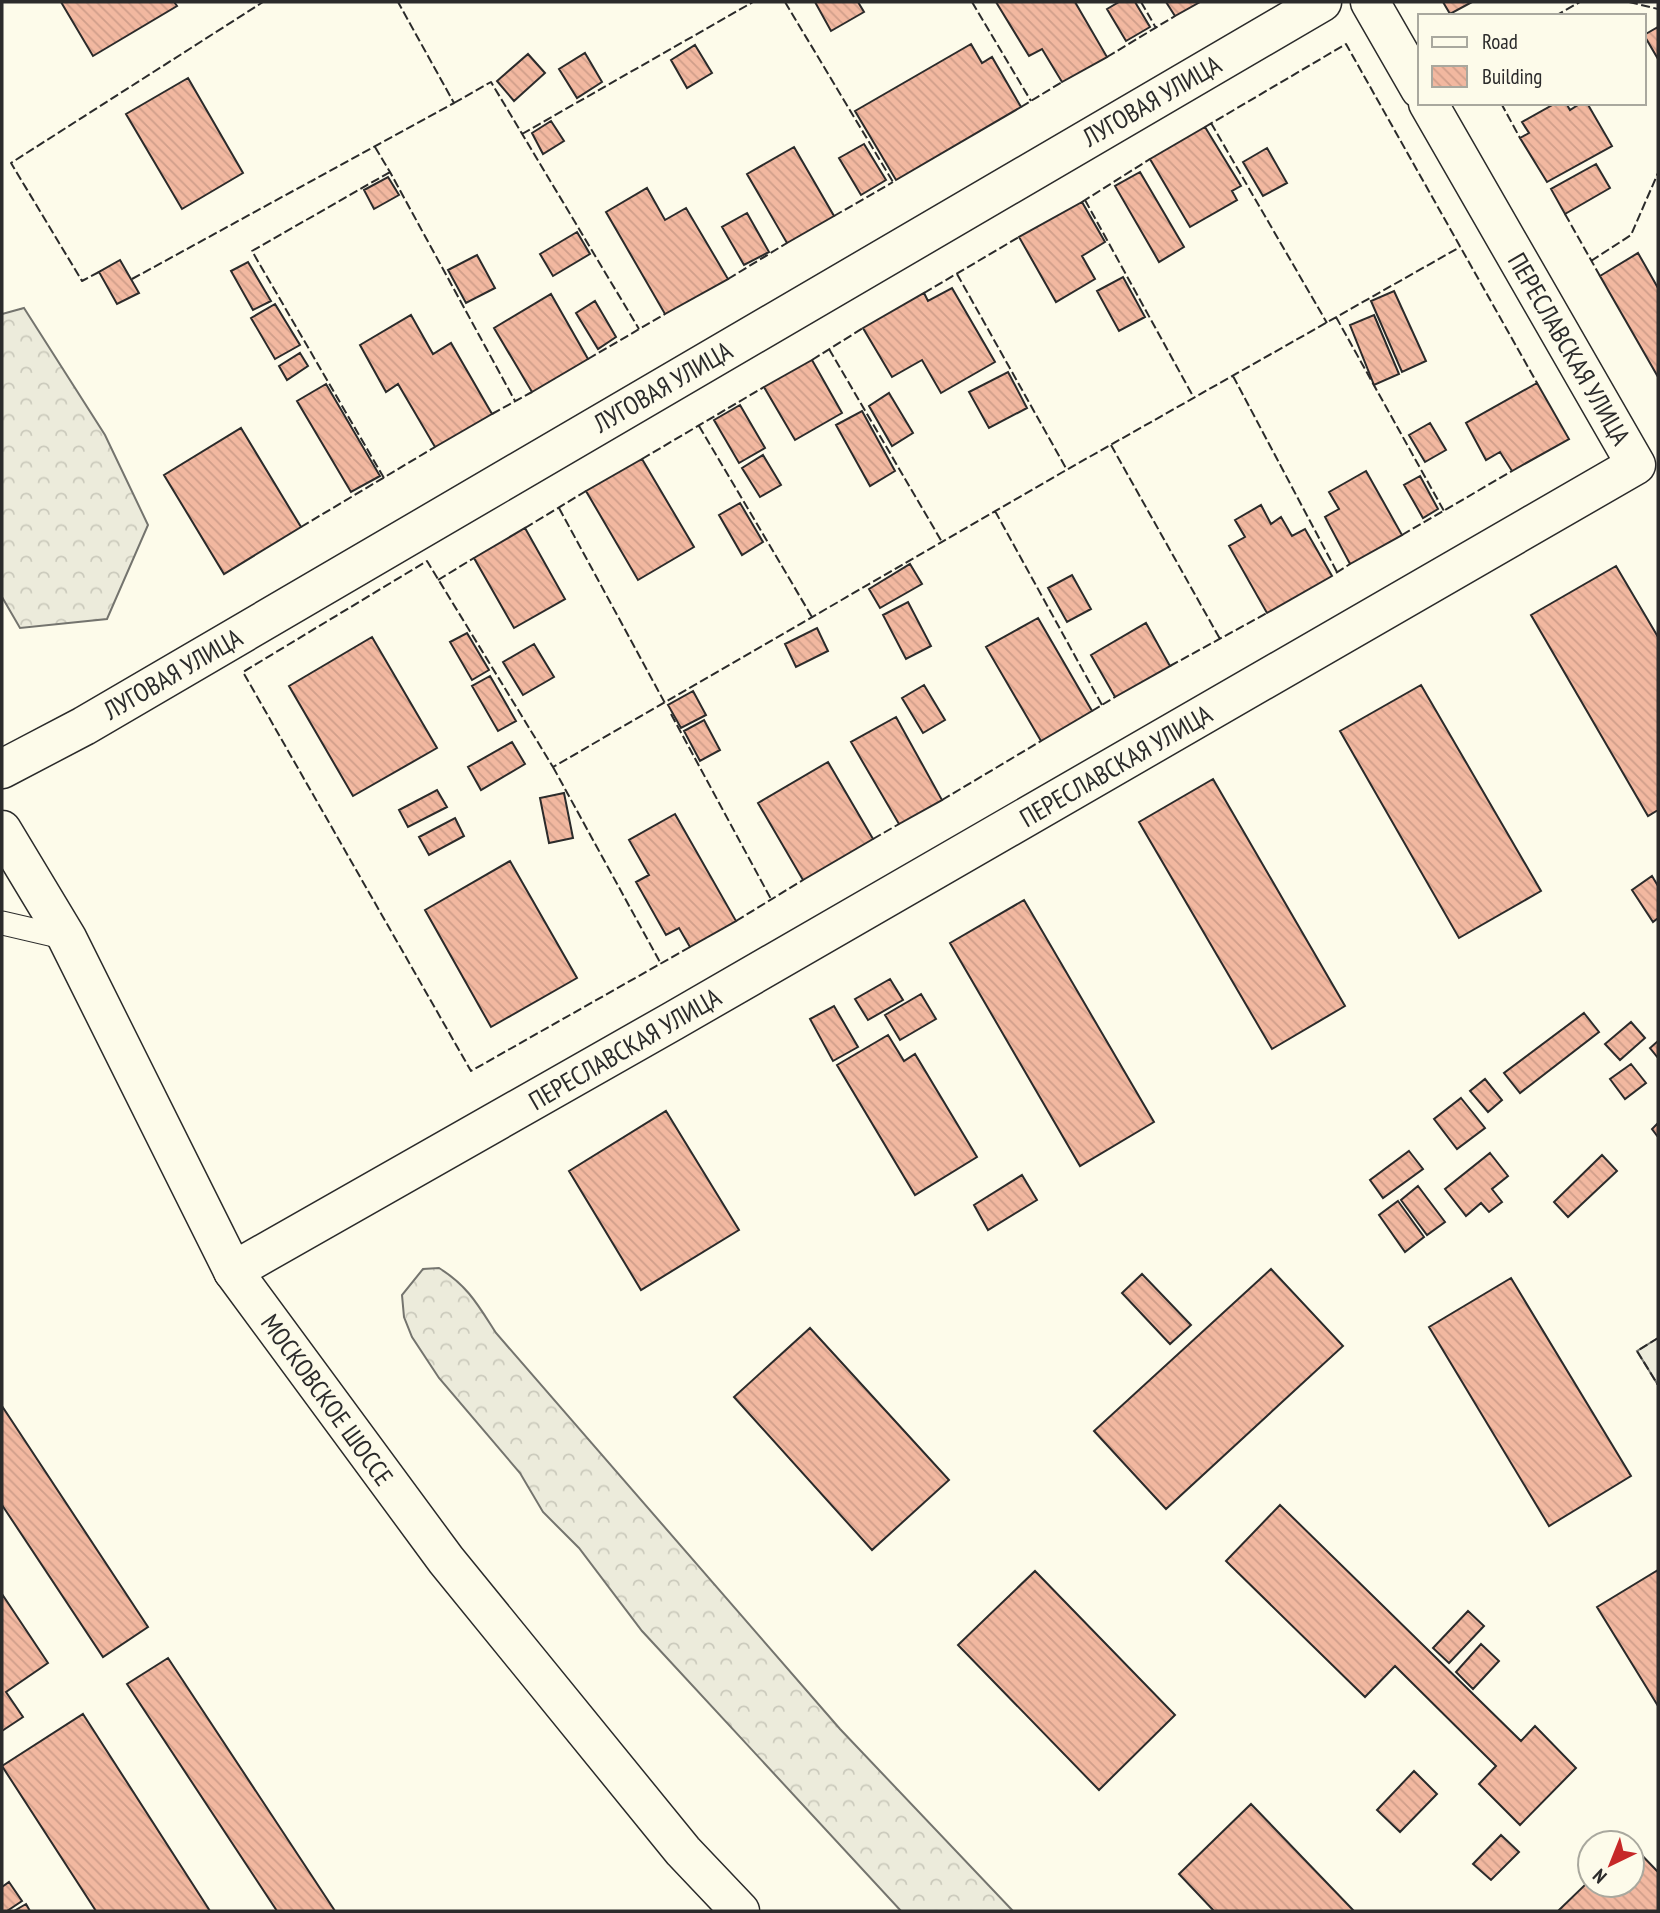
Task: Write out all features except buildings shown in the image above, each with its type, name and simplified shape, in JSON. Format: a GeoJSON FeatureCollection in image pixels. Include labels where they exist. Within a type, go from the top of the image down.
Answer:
{"type":"FeatureCollection","features":[{"type":"Feature","properties":{"kind":"street","name":"ЛУГОВАЯ УЛИЦА"},"geometry":{"type":"LineString","coordinates":[[2,769],[108,712],[1322,2]]}},
{"type":"Feature","properties":{"kind":"street"},"geometry":{"type":"LineString","coordinates":[[1370,2],[1418,86]]}},
{"type":"Feature","properties":{"kind":"street","name":"ПЕРЕСЛАВСКАЯ УЛИЦА"},"geometry":{"type":"LineString","coordinates":[[233,1271],[661,1028],[1647,459],[1429,105]]}},
{"type":"Feature","properties":{"kind":"street","name":"МОСКОВСКОЕ ШОССЕ"},"geometry":{"type":"LineString","coordinates":[[2,830],[67,938],[233,1271],[446,1560],[683,1851],[740,1911]]}},
{"type":"Feature","properties":{"kind":"lane"},"geometry":{"type":"LineString","coordinates":[[2,923],[67,938]]}},
{"type":"Feature","properties":{"kind":"green space"},"geometry":{"type":"Polygon","coordinates":[[[24,308],[105,435],[148,525],[107,619],[20,628],[2,597],[2,314],[24,308]]]}},
{"type":"Feature","properties":{"kind":"green space"},"geometry":{"type":"Polygon","coordinates":[[[439,1268],[465,1289],[496,1333],[840,1729],[1013,1911],[901,1911],[642,1631],[579,1548],[543,1512],[520,1473],[439,1378],[412,1337],[404,1317],[402,1295],[423,1269],[439,1268]]]}},
{"type":"Feature","properties":{"kind":"green space"},"geometry":{"type":"Polygon","coordinates":[[[1658,1338],[1658,1385],[1637,1351],[1658,1338]]]}},
{"type":"Feature","properties":{"kind":"fence"},"geometry":{"type":"LineString","coordinates":[[99,272],[82,281],[11,163],[263,2]]}},
{"type":"Feature","properties":{"kind":"fence"},"geometry":{"type":"LineString","coordinates":[[132,279],[454,103],[398,2]]}},
{"type":"Feature","properties":{"kind":"fence"},"geometry":{"type":"LineString","coordinates":[[522,134],[753,2]]}},
{"type":"Feature","properties":{"kind":"fence"},"geometry":{"type":"LineString","coordinates":[[785,2],[893,182]]}},
{"type":"Feature","properties":{"kind":"fence"},"geometry":{"type":"LineString","coordinates":[[972,2],[1031,101]]}},
{"type":"Feature","properties":{"kind":"fence"},"geometry":{"type":"LineString","coordinates":[[1141,2],[1156,28]]}},
{"type":"Feature","properties":{"kind":"fence"},"geometry":{"type":"LineString","coordinates":[[1559,14],[1580,2]]}},
{"type":"Feature","properties":{"kind":"fence"},"geometry":{"type":"LineString","coordinates":[[1629,2],[1658,9]]}},
{"type":"Feature","properties":{"kind":"fence"},"geometry":{"type":"LineString","coordinates":[[1107,57],[1175,16]]}},
{"type":"Feature","properties":{"kind":"fence"},"geometry":{"type":"LineString","coordinates":[[1205,127],[1346,44],[1537,383]]}},
{"type":"Feature","properties":{"kind":"fence"},"geometry":{"type":"LineString","coordinates":[[454,103],[491,82],[639,329]]}},
{"type":"Feature","properties":{"kind":"fence"},"geometry":{"type":"LineString","coordinates":[[1021,107],[1062,82]]}},
{"type":"Feature","properties":{"kind":"fence"},"geometry":{"type":"LineString","coordinates":[[1502,105],[1520,138]]}},
{"type":"Feature","properties":{"kind":"fence"},"geometry":{"type":"LineString","coordinates":[[1211,123],[1327,323]]}},
{"type":"Feature","properties":{"kind":"fence"},"geometry":{"type":"LineString","coordinates":[[375,147],[515,401]]}},
{"type":"Feature","properties":{"kind":"fence"},"geometry":{"type":"LineString","coordinates":[[1082,202],[1150,159]]}},
{"type":"Feature","properties":{"kind":"fence"},"geometry":{"type":"LineString","coordinates":[[384,478],[252,251],[390,172]]}},
{"type":"Feature","properties":{"kind":"fence"},"geometry":{"type":"LineString","coordinates":[[1591,261],[1631,235],[1658,173]]}},
{"type":"Feature","properties":{"kind":"fence"},"geometry":{"type":"LineString","coordinates":[[834,216],[893,182]]}},
{"type":"Feature","properties":{"kind":"fence"},"geometry":{"type":"LineString","coordinates":[[1085,200],[1194,398]]}},
{"type":"Feature","properties":{"kind":"fence"},"geometry":{"type":"LineString","coordinates":[[1565,214],[1600,276]]}},
{"type":"Feature","properties":{"kind":"fence"},"geometry":{"type":"LineString","coordinates":[[924,293],[1019,237]]}},
{"type":"Feature","properties":{"kind":"fence"},"geometry":{"type":"LineString","coordinates":[[728,279],[787,243]]}},
{"type":"Feature","properties":{"kind":"fence"},"geometry":{"type":"LineString","coordinates":[[690,947],[471,1071],[243,672],[427,561],[553,767],[1061,473],[1460,247]]}},
{"type":"Feature","properties":{"kind":"fence"},"geometry":{"type":"LineString","coordinates":[[957,274],[1067,470]]}},
{"type":"Feature","properties":{"kind":"fence"},"geometry":{"type":"LineString","coordinates":[[588,359],[665,314]]}},
{"type":"Feature","properties":{"kind":"fence"},"geometry":{"type":"LineString","coordinates":[[1336,317],[1444,511]]}},
{"type":"Feature","properties":{"kind":"fence"},"geometry":{"type":"LineString","coordinates":[[812,360],[863,328]]}},
{"type":"Feature","properties":{"kind":"fence"},"geometry":{"type":"LineString","coordinates":[[829,349],[942,542]]}},
{"type":"Feature","properties":{"kind":"fence"},"geometry":{"type":"LineString","coordinates":[[1233,376],[1337,572]]}},
{"type":"Feature","properties":{"kind":"fence"},"geometry":{"type":"LineString","coordinates":[[642,459],[764,387]]}},
{"type":"Feature","properties":{"kind":"fence"},"geometry":{"type":"LineString","coordinates":[[492,414],[532,392]]}},
{"type":"Feature","properties":{"kind":"fence"},"geometry":{"type":"LineString","coordinates":[[699,426],[812,617]]}},
{"type":"Feature","properties":{"kind":"fence"},"geometry":{"type":"LineString","coordinates":[[1111,445],[1220,639]]}},
{"type":"Feature","properties":{"kind":"fence"},"geometry":{"type":"LineString","coordinates":[[301,527],[435,447]]}},
{"type":"Feature","properties":{"kind":"fence"},"geometry":{"type":"LineString","coordinates":[[1402,535],[1512,471]]}},
{"type":"Feature","properties":{"kind":"fence"},"geometry":{"type":"LineString","coordinates":[[525,528],[586,491]]}},
{"type":"Feature","properties":{"kind":"fence"},"geometry":{"type":"LineString","coordinates":[[559,508],[666,705]]}},
{"type":"Feature","properties":{"kind":"fence"},"geometry":{"type":"LineString","coordinates":[[995,511],[1102,705]]}},
{"type":"Feature","properties":{"kind":"fence"},"geometry":{"type":"LineString","coordinates":[[438,580],[474,558]]}},
{"type":"Feature","properties":{"kind":"fence"},"geometry":{"type":"LineString","coordinates":[[1336,573],[1350,564]]}},
{"type":"Feature","properties":{"kind":"fence"},"geometry":{"type":"LineString","coordinates":[[1170,666],[1267,613]]}},
{"type":"Feature","properties":{"kind":"fence"},"geometry":{"type":"LineString","coordinates":[[1092,711],[1115,697]]}},
{"type":"Feature","properties":{"kind":"fence"},"geometry":{"type":"LineString","coordinates":[[671,714],[771,899]]}},
{"type":"Feature","properties":{"kind":"fence"},"geometry":{"type":"LineString","coordinates":[[942,800],[1041,741]]}},
{"type":"Feature","properties":{"kind":"fence"},"geometry":{"type":"LineString","coordinates":[[553,767],[661,964]]}},
{"type":"Feature","properties":{"kind":"fence"},"geometry":{"type":"LineString","coordinates":[[873,839],[899,824]]}},
{"type":"Feature","properties":{"kind":"fence"},"geometry":{"type":"LineString","coordinates":[[736,921],[803,880]]}},
{"type":"Feature","properties":{"kind":"fence"},"geometry":{"type":"LineString","coordinates":[[1658,1338],[1637,1351],[1658,1385]]}}]}
